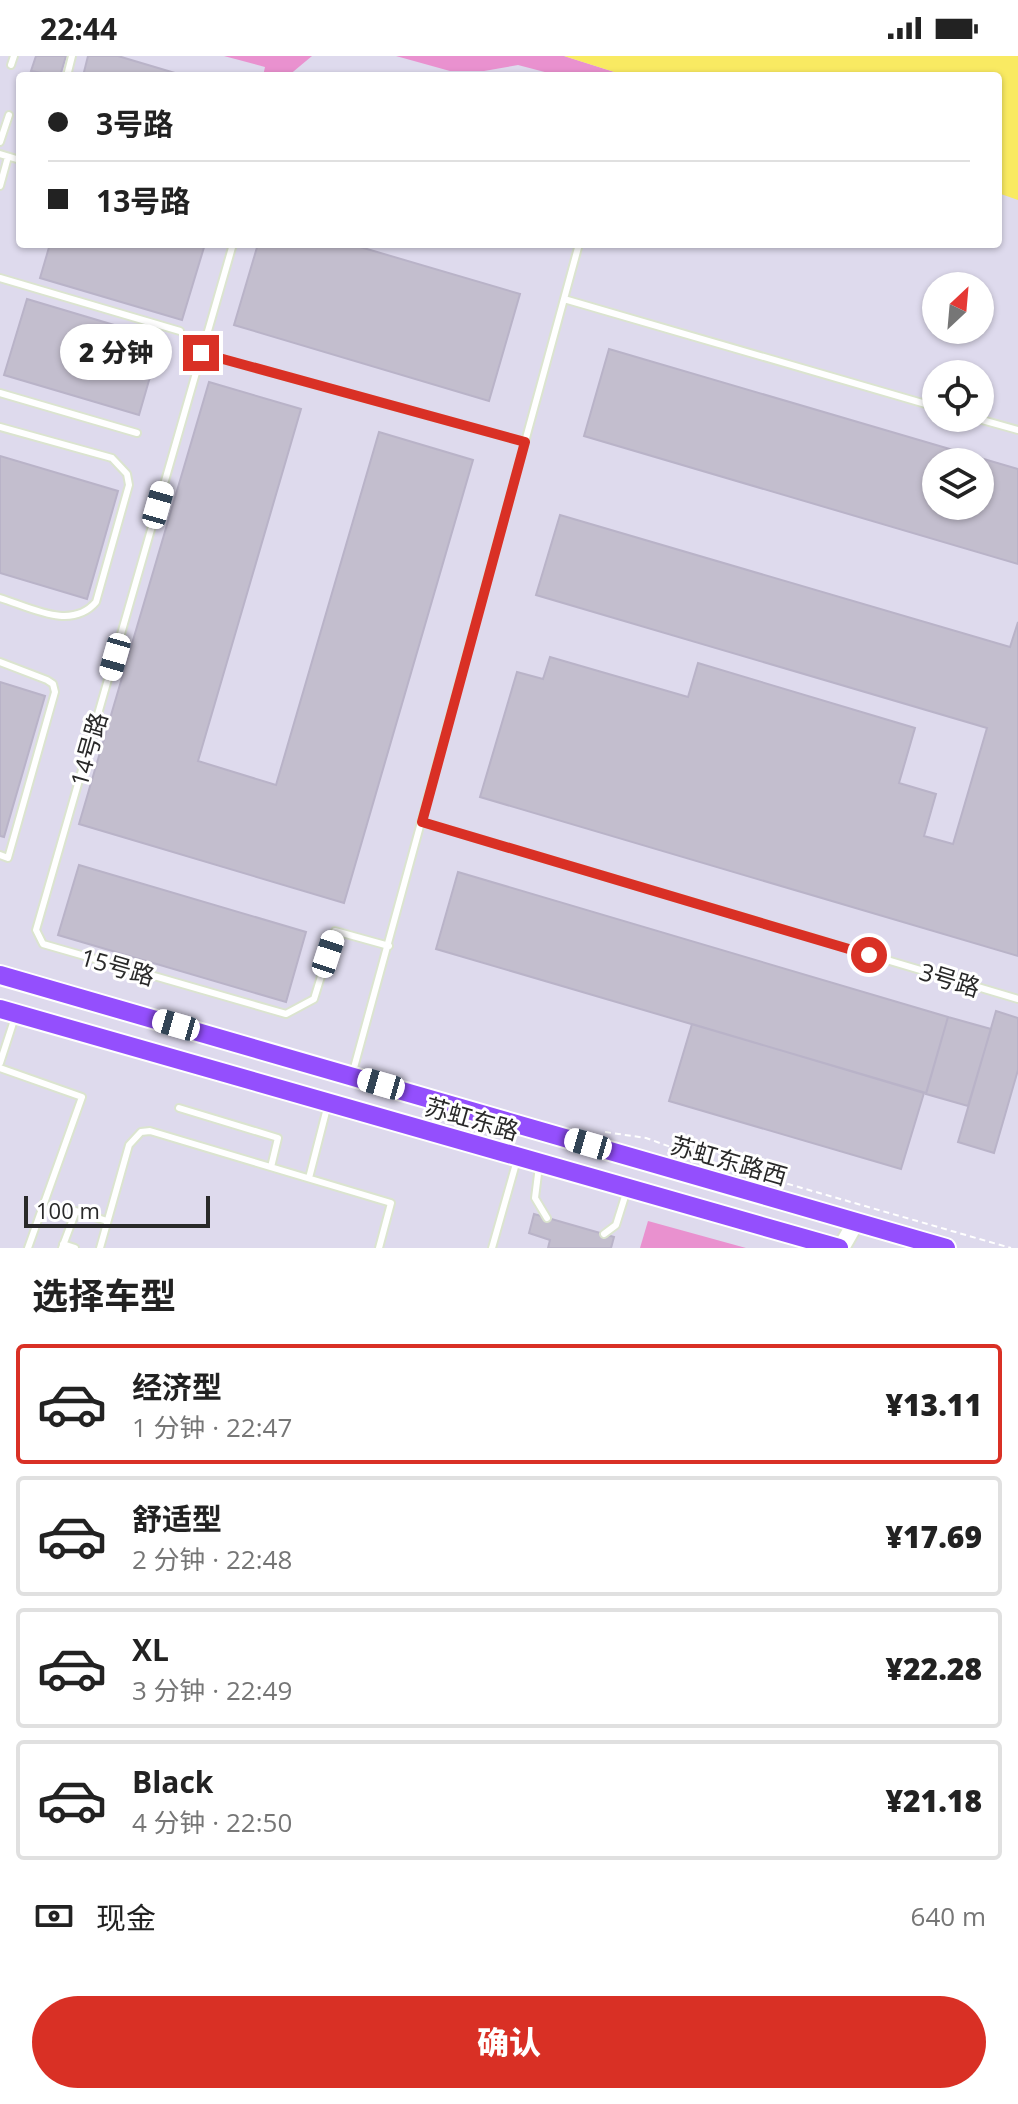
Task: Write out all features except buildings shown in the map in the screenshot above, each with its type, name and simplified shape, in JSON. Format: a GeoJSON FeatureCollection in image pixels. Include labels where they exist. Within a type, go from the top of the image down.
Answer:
{"type":"FeatureCollection","features":[{"type":"Feature","properties":{"kind":"main road","name":"苏虹东路"},"geometry":{"type":"LineString","coordinates":[[0,975],[588,1144]]}},
{"type":"Feature","properties":{"kind":"main road","name":"苏虹东路"},"geometry":{"type":"LineString","coordinates":[[8,1011],[840,1248]]}},
{"type":"Feature","properties":{"kind":"main road","name":"苏虹东路西"},"geometry":{"type":"LineString","coordinates":[[588,1144],[856,1222]]}},
{"type":"Feature","properties":{"kind":"main road"},"geometry":{"type":"LineString","coordinates":[[840,1248],[856,1222]]}},
{"type":"Feature","properties":{"kind":"main road"},"geometry":{"type":"LineString","coordinates":[[856,1222],[856,1248]]}},
{"type":"Feature","properties":{"kind":"main road"},"geometry":{"type":"LineString","coordinates":[[856,1222],[946,1248]]}},
{"type":"Feature","properties":{"kind":"lane"},"geometry":{"type":"LineString","coordinates":[[11,65],[14,56]]}},
{"type":"Feature","properties":{"kind":"lane"},"geometry":{"type":"LineString","coordinates":[[0,142],[9,115]]}},
{"type":"Feature","properties":{"kind":"lane"},"geometry":{"type":"LineString","coordinates":[[0,154],[16,159]]}},
{"type":"Feature","properties":{"kind":"lane"},"geometry":{"type":"LineString","coordinates":[[0,186],[8,157]]}},
{"type":"Feature","properties":{"kind":"lane","name":"14号路"},"geometry":{"type":"LineString","coordinates":[[36,930],[232,248]]}},
{"type":"Feature","properties":{"kind":"lane"},"geometry":{"type":"LineString","coordinates":[[352,1075],[578,248]]}},
{"type":"Feature","properties":{"kind":"lane"},"geometry":{"type":"LineString","coordinates":[[0,278],[180,331]]}},
{"type":"Feature","properties":{"kind":"lane"},"geometry":{"type":"LineString","coordinates":[[564,299],[922,403]]}},
{"type":"Feature","properties":{"kind":"lane"},"geometry":{"type":"LineString","coordinates":[[201,353],[525,442]]}},
{"type":"Feature","properties":{"kind":"lane"},"geometry":{"type":"LineString","coordinates":[[0,393],[137,433]]}},
{"type":"Feature","properties":{"kind":"lane"},"geometry":{"type":"LineString","coordinates":[[994,423],[1018,430]]}},
{"type":"Feature","properties":{"kind":"lane"},"geometry":{"type":"LineString","coordinates":[[0,427],[112,458],[127,474],[129,485],[96,602],[88,611],[64,618],[0,598]]}},
{"type":"Feature","properties":{"kind":"lane"},"geometry":{"type":"LineString","coordinates":[[0,662],[47,680],[55,687],[8,858],[0,855]]}},
{"type":"Feature","properties":{"kind":"lane","name":"3号路"},"geometry":{"type":"LineString","coordinates":[[422,822],[1018,999]]}},
{"type":"Feature","properties":{"kind":"lane","name":"15号路"},"geometry":{"type":"LineString","coordinates":[[36,930],[43,944],[286,1014],[314,999],[335,931],[389,946]]}},
{"type":"Feature","properties":{"kind":"lane"},"geometry":{"type":"LineString","coordinates":[[8,1011],[0,1065],[82,1097],[28,1248]]}},
{"type":"Feature","properties":{"kind":"lane"},"geometry":{"type":"LineString","coordinates":[[309,1178],[329,1102]]}},
{"type":"Feature","properties":{"kind":"lane"},"geometry":{"type":"LineString","coordinates":[[179,1108],[278,1138],[271,1167]]}},
{"type":"Feature","properties":{"kind":"lane"},"geometry":{"type":"LineString","coordinates":[[100,1248],[129,1145],[141,1132],[150,1131],[391,1203],[379,1248]]}},
{"type":"Feature","properties":{"kind":"lane"},"geometry":{"type":"LineString","coordinates":[[492,1248],[518,1156]]}},
{"type":"Feature","properties":{"kind":"lane"},"geometry":{"type":"LineString","coordinates":[[540,1162],[535,1198],[547,1218]]}},
{"type":"Feature","properties":{"kind":"lane"},"geometry":{"type":"LineString","coordinates":[[604,1234],[616,1225],[628,1187]]}},
{"type":"Feature","properties":{"kind":"lane"},"geometry":{"type":"LineString","coordinates":[[75,1248],[63,1246],[76,1211],[107,1221]]}},
{"type":"Feature","properties":{"kind":"shaded area"},"geometry":{"type":"Polygon","coordinates":[[[224,56],[312,56],[293,72],[264,72],[265,67],[224,56]]]}},
{"type":"Feature","properties":{"kind":"shaded area"},"geometry":{"type":"Polygon","coordinates":[[[396,56],[564,56],[614,72],[545,72],[518,65],[484,71],[450,71],[396,56]]]}},
{"type":"Feature","properties":{"kind":"shaded area"},"geometry":{"type":"Polygon","coordinates":[[[564,56],[1018,56],[1018,200],[1002,194],[1002,72],[614,72],[564,56]]]}},
{"type":"Feature","properties":{"kind":"shaded area"},"geometry":{"type":"Polygon","coordinates":[[[648,1221],[746,1248],[640,1248],[648,1221]]]}},
{"type":"Feature","properties":{"kind":"route"},"geometry":{"type":"LineString","coordinates":[[201,353],[525,442],[422,822],[869,955]]}}]}
